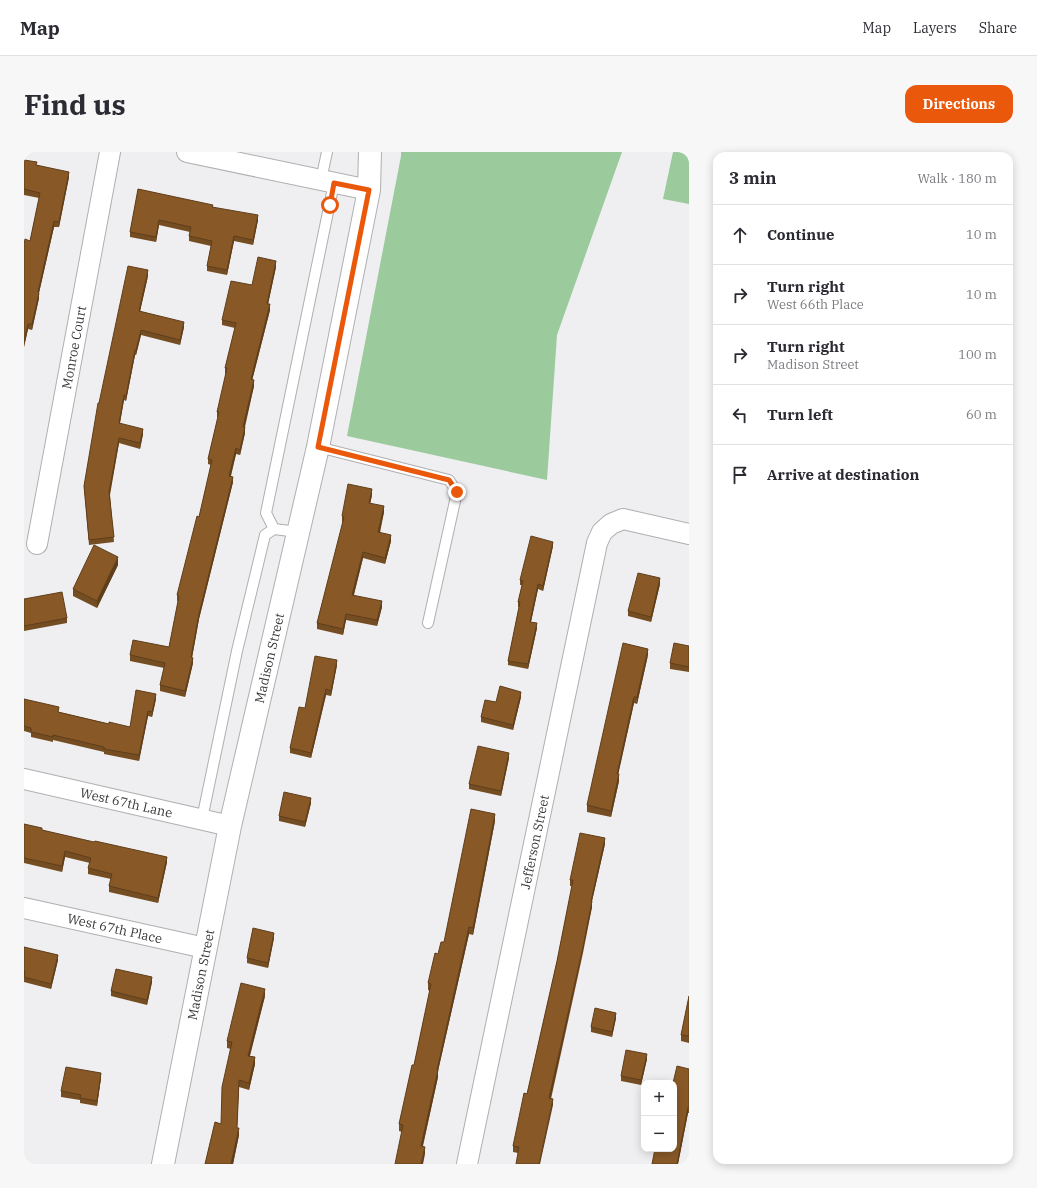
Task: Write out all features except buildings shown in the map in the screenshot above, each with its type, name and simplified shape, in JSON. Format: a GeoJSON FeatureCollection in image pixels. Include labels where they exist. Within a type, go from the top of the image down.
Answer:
{"type":"FeatureCollection","features":[{"type":"Feature","properties":{"kind":"street","name":"Monroe Court"},"geometry":{"type":"LineString","coordinates":[[37,544],[110,152]]}},
{"type":"Feature","properties":{"kind":"street"},"geometry":{"type":"LineString","coordinates":[[187,152],[369,190]]}},
{"type":"Feature","properties":{"kind":"street","name":"Madison Street"},"geometry":{"type":"LineString","coordinates":[[163,1164],[230,826],[318,447],[369,190],[370,152]]}},
{"type":"Feature","properties":{"kind":"street","name":"Jefferson Street"},"geometry":{"type":"LineString","coordinates":[[467,1164],[597,543],[602,532],[611,524],[623,519],[689,534]]}},
{"type":"Feature","properties":{"kind":"street","name":"West 67th Lane"},"geometry":{"type":"LineString","coordinates":[[24,779],[230,826]]}},
{"type":"Feature","properties":{"kind":"street","name":"West 67th Place"},"geometry":{"type":"LineString","coordinates":[[24,908],[205,948]]}},
{"type":"Feature","properties":{"kind":"lane"},"geometry":{"type":"LineString","coordinates":[[274,529],[266,513],[328,181],[327,152]]}},
{"type":"Feature","properties":{"kind":"lane"},"geometry":{"type":"LineString","coordinates":[[318,447],[449,480],[457,492],[428,623]]}},
{"type":"Feature","properties":{"kind":"lane"},"geometry":{"type":"LineString","coordinates":[[202,819],[234,666],[265,536],[274,529],[298,532]]}},
{"type":"Feature","properties":{"kind":"green space"},"geometry":{"type":"Polygon","coordinates":[[[401,152],[622,152],[557,335],[547,480],[347,436],[401,152]]]}},
{"type":"Feature","properties":{"kind":"green space"},"geometry":{"type":"Polygon","coordinates":[[[673,152],[689,152],[689,204],[663,199],[673,152]]]}},
{"type":"Feature","properties":{"kind":"route"},"geometry":{"type":"LineString","coordinates":[[330,205],[334,183],[369,190],[318,447],[449,480],[457,492]]}}]}
